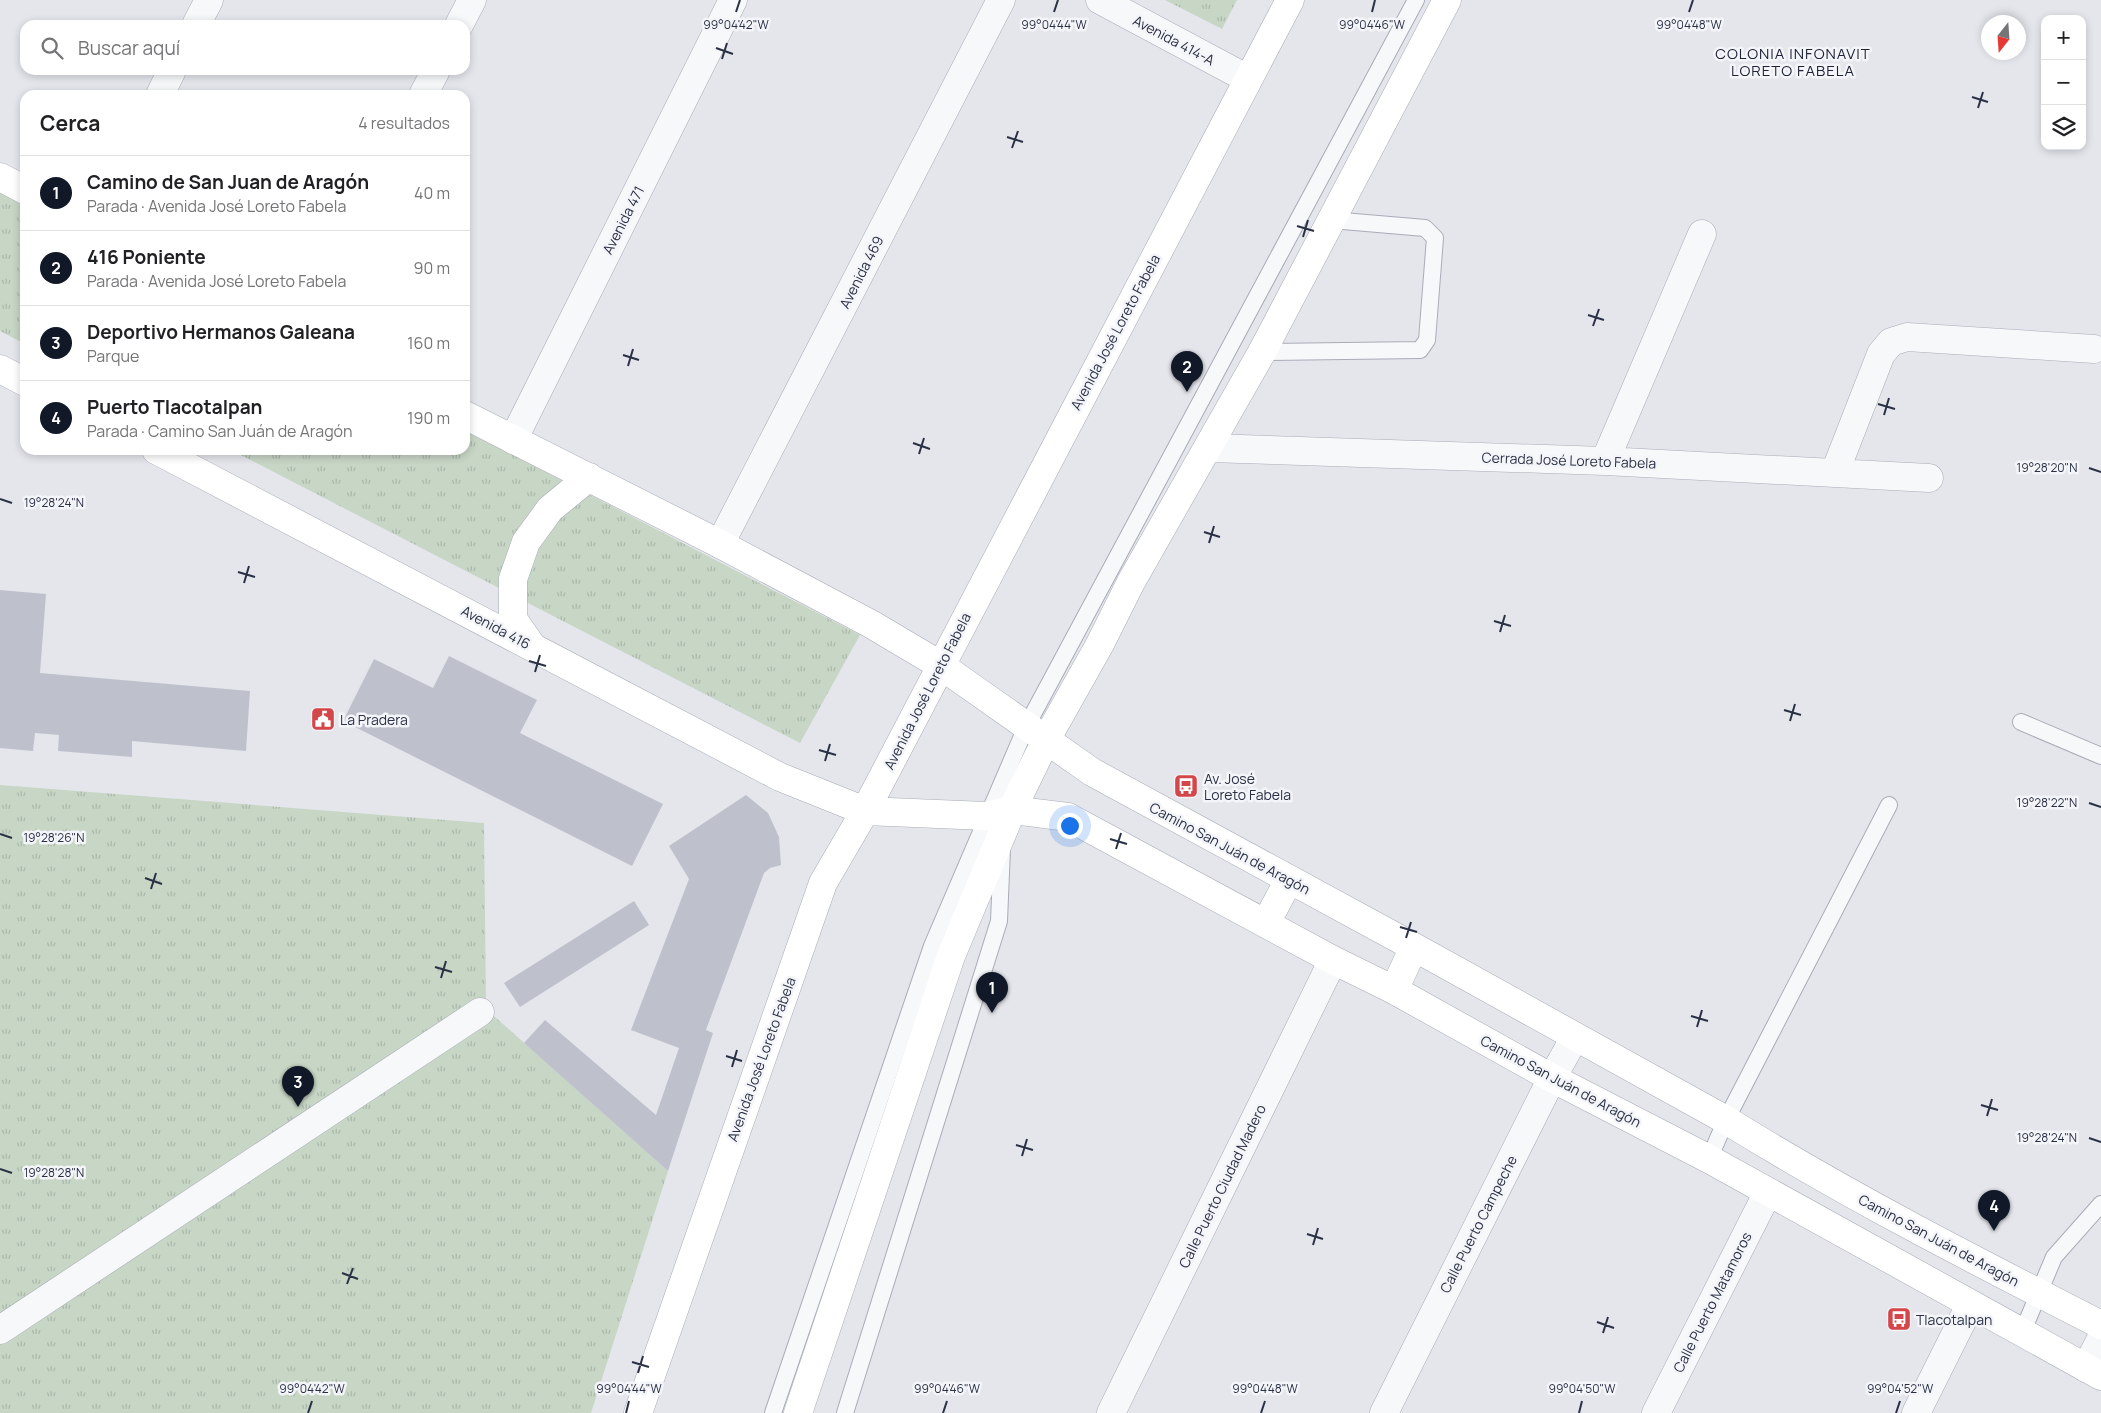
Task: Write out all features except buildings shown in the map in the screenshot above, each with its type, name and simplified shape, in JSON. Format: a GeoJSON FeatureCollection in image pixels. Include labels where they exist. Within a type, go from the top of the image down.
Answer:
{"type":"FeatureCollection","features":[{"type":"Feature","properties":{"kind":"street"},"geometry":{"type":"LineString","coordinates":[[199,20],[209,0]]}},
{"type":"Feature","properties":{"kind":"street"},"geometry":{"type":"LineString","coordinates":[[462,20],[472,0]]}},
{"type":"Feature","properties":{"kind":"street","name":"Avenida 471"},"geometry":{"type":"LineString","coordinates":[[514,440],[734,0]]}},
{"type":"Feature","properties":{"kind":"street","name":"Avenida 469"},"geometry":{"type":"LineString","coordinates":[[720,544],[1002,0]]}},
{"type":"Feature","properties":{"kind":"street","name":"Avenida 414-A"},"geometry":{"type":"LineString","coordinates":[[1100,0],[1248,79]]}},
{"type":"Feature","properties":{"kind":"street","name":"Avenida José Loreto Fabela"},"geometry":{"type":"LineString","coordinates":[[638,1413],[823,883],[865,811],[1290,0]]}},
{"type":"Feature","properties":{"kind":"street"},"geometry":{"type":"LineString","coordinates":[[798,1413],[951,956],[1000,819],[1036,734],[1100,644],[1131,582],[1262,352],[1447,0]]}},
{"type":"Feature","properties":{"kind":"street"},"geometry":{"type":"LineString","coordinates":[[162,90],[170,75]]}},
{"type":"Feature","properties":{"kind":"street"},"geometry":{"type":"LineString","coordinates":[[426,90],[433,75]]}},
{"type":"Feature","properties":{"kind":"street"},"geometry":{"type":"LineString","coordinates":[[0,177],[20,187]]}},
{"type":"Feature","properties":{"kind":"street"},"geometry":{"type":"LineString","coordinates":[[1605,461],[1702,234]]}},
{"type":"Feature","properties":{"kind":"street"},"geometry":{"type":"LineString","coordinates":[[1835,472],[1881,354],[1891,342],[1907,338],[2094,349]]}},
{"type":"Feature","properties":{"kind":"street"},"geometry":{"type":"LineString","coordinates":[[470,418],[720,544],[872,624],[940,665]]}},
{"type":"Feature","properties":{"kind":"street","name":"Cerrada José Loreto Fabela"},"geometry":{"type":"LineString","coordinates":[[1209,448],[1605,461],[1930,478]]}},
{"type":"Feature","properties":{"kind":"street","name":"Avenida 416"},"geometry":{"type":"LineString","coordinates":[[166,455],[780,777],[865,811],[1000,819]]}},
{"type":"Feature","properties":{"kind":"street"},"geometry":{"type":"LineString","coordinates":[[531,645],[513,619],[513,579],[526,542],[550,509],[589,477]]}},
{"type":"Feature","properties":{"kind":"street","name":"Camino San Juán de Aragón"},"geometry":{"type":"LineString","coordinates":[[940,665],[1092,772],[1414,947],[1726,1120],[1773,1150],[2101,1325]]}},
{"type":"Feature","properties":{"kind":"street","name":"Camino San Juán de Aragón"},"geometry":{"type":"LineString","coordinates":[[1000,819],[1068,817],[1333,960],[1394,990],[1552,1078],[1709,1159],[2094,1372]]}},
{"type":"Feature","properties":{"kind":"street"},"geometry":{"type":"LineString","coordinates":[[1266,923],[1289,880]]}},
{"type":"Feature","properties":{"kind":"street"},"geometry":{"type":"LineString","coordinates":[[1394,990],[1414,947]]}},
{"type":"Feature","properties":{"kind":"street","name":"Calle Puerto Ciudad Madero"},"geometry":{"type":"LineString","coordinates":[[1111,1413],[1333,960]]}},
{"type":"Feature","properties":{"kind":"street"},"geometry":{"type":"LineString","coordinates":[[0,1330],[480,1012]]}},
{"type":"Feature","properties":{"kind":"street","name":"Calle Puerto Campeche"},"geometry":{"type":"LineString","coordinates":[[1384,1413],[1552,1078],[1575,1037]]}},
{"type":"Feature","properties":{"kind":"street","name":"Calle Puerto Matamoros"},"geometry":{"type":"LineString","coordinates":[[1656,1413],[1768,1192]]}},
{"type":"Feature","properties":{"kind":"street"},"geometry":{"type":"LineString","coordinates":[[1869,1249],[1887,1212]]}},
{"type":"Feature","properties":{"kind":"street"},"geometry":{"type":"LineString","coordinates":[[1916,1413],[1970,1305]]}},
{"type":"Feature","properties":{"kind":"street"},"geometry":{"type":"LineString","coordinates":[[2094,1372],[2101,1339]]}},
{"type":"Feature","properties":{"kind":"lane"},"geometry":{"type":"LineString","coordinates":[[1036,734],[1416,0]]}},
{"type":"Feature","properties":{"kind":"lane"},"geometry":{"type":"LineString","coordinates":[[1262,352],[1420,350],[1427,340],[1435,238],[1425,228],[1331,220]]}},
{"type":"Feature","properties":{"kind":"lane"},"geometry":{"type":"LineString","coordinates":[[2021,722],[2101,756]]}},
{"type":"Feature","properties":{"kind":"lane"},"geometry":{"type":"LineString","coordinates":[[1709,1159],[1726,1120],[1889,805]]}},
{"type":"Feature","properties":{"kind":"lane"},"geometry":{"type":"LineString","coordinates":[[774,1413],[932,946],[1000,819]]}},
{"type":"Feature","properties":{"kind":"lane"},"geometry":{"type":"LineString","coordinates":[[845,1413],[999,921],[1000,819]]}},
{"type":"Feature","properties":{"kind":"lane"},"geometry":{"type":"LineString","coordinates":[[2022,1333],[2054,1257],[2101,1204]]}},
{"type":"Feature","properties":{"kind":"green space"},"geometry":{"type":"Polygon","coordinates":[[[1165,0],[1237,0],[1222,29],[1165,0]]]}},
{"type":"Feature","properties":{"kind":"green space"},"geometry":{"type":"Polygon","coordinates":[[[0,189],[20,199],[20,341],[0,331],[0,189]]]}},
{"type":"Feature","properties":{"kind":"green space"},"geometry":{"type":"Polygon","coordinates":[[[470,433],[860,635],[800,743],[241,455],[470,455],[470,433]]]}},
{"type":"Feature","properties":{"kind":"green space"},"geometry":{"type":"Polygon","coordinates":[[[0,785],[484,823],[486,1009],[668,1171],[591,1413],[0,1413],[0,785]]]}},
{"type":"Feature","properties":{"kind":"place","name":"416 Poniente"},"geometry":{"type":"Point","coordinates":[1187,392]}},
{"type":"Feature","properties":{"kind":"place","name":"La Pradera"},"geometry":{"type":"Point","coordinates":[323,719]}},
{"type":"Feature","properties":{"kind":"place","name":"Av. José Loreto Fabela"},"geometry":{"type":"Point","coordinates":[1186,786]}},
{"type":"Feature","properties":{"kind":"place","name":"Camino de San Juan de Aragón"},"geometry":{"type":"Point","coordinates":[992,1013]}},
{"type":"Feature","properties":{"kind":"place","name":"Deportivo Hermanos Galeana"},"geometry":{"type":"Point","coordinates":[298,1107]}},
{"type":"Feature","properties":{"kind":"place","name":"Puerto Tlacotalpan"},"geometry":{"type":"Point","coordinates":[1994,1231]}},
{"type":"Feature","properties":{"kind":"place","name":"Tlacotalpan"},"geometry":{"type":"Point","coordinates":[1899,1319]}},
{"type":"Feature","properties":{"kind":"district","name":"COLONIA INFONAVIT LORETO FABELA"},"geometry":{"type":"Point","coordinates":[1793,62]}}]}
